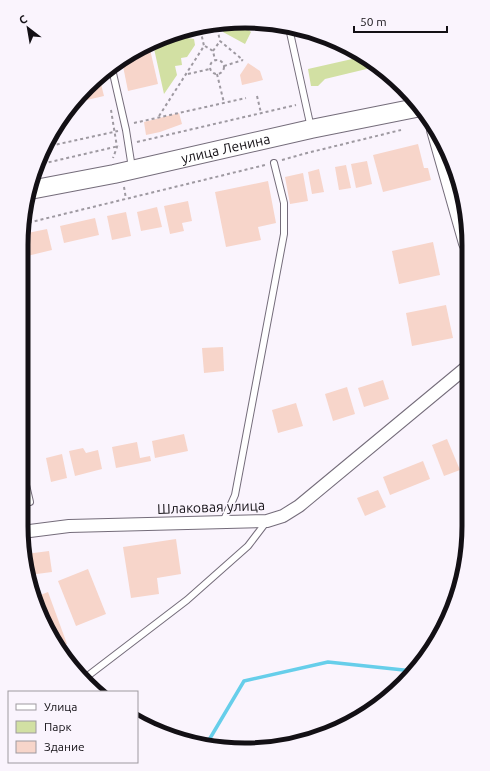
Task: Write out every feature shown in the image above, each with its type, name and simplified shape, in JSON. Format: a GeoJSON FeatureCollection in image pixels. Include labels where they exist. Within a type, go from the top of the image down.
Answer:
{"type":"FeatureCollection","features":[{"type":"Feature","properties":{"kind":"main road","name":"улица Ленина"},"geometry":{"type":"LineString","coordinates":[[35,189],[114,174],[311,129],[413,109]]}},
{"type":"Feature","properties":{"kind":"main road"},"geometry":{"type":"LineString","coordinates":[[445,163],[459,212]]}},
{"type":"Feature","properties":{"kind":"street","name":"Шлаковая улица"},"geometry":{"type":"LineString","coordinates":[[28,531],[69,526],[267,521],[283,516],[299,506],[462,371]]}},
{"type":"Feature","properties":{"kind":"lane"},"geometry":{"type":"LineString","coordinates":[[290,33],[311,129]]}},
{"type":"Feature","properties":{"kind":"lane"},"geometry":{"type":"LineString","coordinates":[[113,73],[126,130],[132,170]]}},
{"type":"Feature","properties":{"kind":"lane"},"geometry":{"type":"LineString","coordinates":[[223,522],[235,494],[284,234],[284,203],[274,163]]}},
{"type":"Feature","properties":{"kind":"lane"},"geometry":{"type":"LineString","coordinates":[[28,494],[30,502]]}},
{"type":"Feature","properties":{"kind":"lane"},"geometry":{"type":"LineString","coordinates":[[88,675],[187,600],[248,546],[267,521]]}},
{"type":"Feature","properties":{"kind":"path"},"geometry":{"type":"LineString","coordinates":[[217,74],[222,71],[224,66],[243,60],[220,41],[218,30]]}},
{"type":"Feature","properties":{"kind":"path"},"geometry":{"type":"LineString","coordinates":[[159,117],[204,46],[201,32]]}},
{"type":"Feature","properties":{"kind":"path"},"geometry":{"type":"LineString","coordinates":[[212,51],[220,41]]}},
{"type":"Feature","properties":{"kind":"path"},"geometry":{"type":"LineString","coordinates":[[204,46],[212,51],[215,60]]}},
{"type":"Feature","properties":{"kind":"path"},"geometry":{"type":"LineString","coordinates":[[215,60],[220,61],[224,66]]}},
{"type":"Feature","properties":{"kind":"path"},"geometry":{"type":"LineString","coordinates":[[210,69],[210,64],[215,60]]}},
{"type":"Feature","properties":{"kind":"path"},"geometry":{"type":"LineString","coordinates":[[187,75],[210,69]]}},
{"type":"Feature","properties":{"kind":"path"},"geometry":{"type":"LineString","coordinates":[[210,69],[213,73],[217,74]]}},
{"type":"Feature","properties":{"kind":"path"},"geometry":{"type":"LineString","coordinates":[[217,74],[224,103]]}},
{"type":"Feature","properties":{"kind":"path"},"geometry":{"type":"LineString","coordinates":[[257,96],[261,113]]}},
{"type":"Feature","properties":{"kind":"path"},"geometry":{"type":"LineString","coordinates":[[52,146],[126,130],[135,122],[246,98]]}},
{"type":"Feature","properties":{"kind":"path"},"geometry":{"type":"LineString","coordinates":[[206,126],[305,103]]}},
{"type":"Feature","properties":{"kind":"path"},"geometry":{"type":"LineString","coordinates":[[110,104],[117,147],[111,166],[116,185],[123,183],[126,199]]}},
{"type":"Feature","properties":{"kind":"path"},"geometry":{"type":"LineString","coordinates":[[29,222],[274,163],[307,153],[401,130]]}},
{"type":"Feature","properties":{"kind":"green space"},"geometry":{"type":"Polygon","coordinates":[[[246,28],[251,32],[245,44],[223,32],[223,29],[246,28]]]}},
{"type":"Feature","properties":{"kind":"green space"},"geometry":{"type":"Polygon","coordinates":[[[186,36],[187,38],[194,39],[195,45],[187,57],[181,58],[182,65],[175,66],[177,75],[164,94],[154,48],[186,36]]]}},
{"type":"Feature","properties":{"kind":"green space"},"geometry":{"type":"Polygon","coordinates":[[[356,58],[370,68],[325,79],[318,86],[311,86],[308,69],[356,58]]]}},
{"type":"Feature","properties":{"kind":"building"},"geometry":{"type":"Polygon","coordinates":[[[150,50],[158,84],[128,91],[123,66],[150,50]]]}},
{"type":"Feature","properties":{"kind":"building"},"geometry":{"type":"Polygon","coordinates":[[[248,63],[260,71],[263,80],[242,85],[240,75],[248,63]]]}},
{"type":"Feature","properties":{"kind":"building"},"geometry":{"type":"Polygon","coordinates":[[[101,83],[104,96],[83,101],[101,83]]]}},
{"type":"Feature","properties":{"kind":"building"},"geometry":{"type":"Polygon","coordinates":[[[179,113],[182,124],[160,132],[146,135],[144,122],[179,113]]]}},
{"type":"Feature","properties":{"kind":"building"},"geometry":{"type":"Polygon","coordinates":[[[418,144],[424,168],[428,168],[431,180],[383,192],[373,155],[418,144]]]}},
{"type":"Feature","properties":{"kind":"building"},"geometry":{"type":"Polygon","coordinates":[[[367,161],[372,184],[356,188],[351,164],[367,161]]]}},
{"type":"Feature","properties":{"kind":"building"},"geometry":{"type":"Polygon","coordinates":[[[346,165],[351,188],[339,190],[335,167],[346,165]]]}},
{"type":"Feature","properties":{"kind":"building"},"geometry":{"type":"Polygon","coordinates":[[[319,169],[324,192],[312,194],[308,172],[319,169]]]}},
{"type":"Feature","properties":{"kind":"building"},"geometry":{"type":"Polygon","coordinates":[[[303,173],[308,201],[290,204],[285,177],[303,173]]]}},
{"type":"Feature","properties":{"kind":"building"},"geometry":{"type":"Polygon","coordinates":[[[268,181],[276,223],[258,227],[261,240],[226,247],[215,192],[268,181]]]}},
{"type":"Feature","properties":{"kind":"building"},"geometry":{"type":"Polygon","coordinates":[[[188,201],[192,221],[182,223],[184,231],[170,234],[164,206],[188,201]]]}},
{"type":"Feature","properties":{"kind":"building"},"geometry":{"type":"Polygon","coordinates":[[[157,207],[162,227],[141,231],[137,212],[157,207]]]}},
{"type":"Feature","properties":{"kind":"building"},"geometry":{"type":"Polygon","coordinates":[[[126,212],[131,236],[112,240],[107,216],[126,212]]]}},
{"type":"Feature","properties":{"kind":"building"},"geometry":{"type":"Polygon","coordinates":[[[95,218],[99,235],[64,243],[60,226],[95,218]]]}},
{"type":"Feature","properties":{"kind":"building"},"geometry":{"type":"Polygon","coordinates":[[[47,229],[52,250],[28,256],[28,233],[47,229]]]}},
{"type":"Feature","properties":{"kind":"building"},"geometry":{"type":"Polygon","coordinates":[[[433,242],[440,275],[399,284],[392,251],[433,242]]]}},
{"type":"Feature","properties":{"kind":"building"},"geometry":{"type":"Polygon","coordinates":[[[446,305],[453,338],[412,346],[406,313],[446,305]]]}},
{"type":"Feature","properties":{"kind":"building"},"geometry":{"type":"Polygon","coordinates":[[[223,347],[224,371],[204,373],[202,348],[223,347]]]}},
{"type":"Feature","properties":{"kind":"building"},"geometry":{"type":"Polygon","coordinates":[[[383,380],[389,399],[364,407],[358,388],[383,380]]]}},
{"type":"Feature","properties":{"kind":"building"},"geometry":{"type":"Polygon","coordinates":[[[347,387],[355,414],[333,421],[325,394],[347,387]]]}},
{"type":"Feature","properties":{"kind":"building"},"geometry":{"type":"Polygon","coordinates":[[[296,403],[303,426],[278,433],[272,410],[296,403]]]}},
{"type":"Feature","properties":{"kind":"building"},"geometry":{"type":"Polygon","coordinates":[[[184,434],[188,451],[155,458],[152,441],[184,434]]]}},
{"type":"Feature","properties":{"kind":"building"},"geometry":{"type":"Polygon","coordinates":[[[447,439],[460,470],[444,476],[432,445],[447,439]]]}},
{"type":"Feature","properties":{"kind":"building"},"geometry":{"type":"Polygon","coordinates":[[[137,442],[140,458],[150,456],[151,461],[116,468],[112,447],[137,442]]]}},
{"type":"Feature","properties":{"kind":"building"},"geometry":{"type":"Polygon","coordinates":[[[83,448],[86,453],[98,450],[102,469],[75,476],[69,451],[83,448]]]}},
{"type":"Feature","properties":{"kind":"building"},"geometry":{"type":"Polygon","coordinates":[[[62,454],[67,478],[51,482],[46,458],[62,454]]]}},
{"type":"Feature","properties":{"kind":"building"},"geometry":{"type":"Polygon","coordinates":[[[423,461],[430,479],[390,495],[383,477],[423,461]]]}},
{"type":"Feature","properties":{"kind":"building"},"geometry":{"type":"Polygon","coordinates":[[[378,490],[386,507],[365,516],[357,498],[378,490]]]}},
{"type":"Feature","properties":{"kind":"building"},"geometry":{"type":"Polygon","coordinates":[[[176,539],[181,574],[157,578],[159,594],[131,598],[123,547],[176,539]]]}},
{"type":"Feature","properties":{"kind":"building"},"geometry":{"type":"Polygon","coordinates":[[[49,551],[52,572],[33,574],[30,553],[49,551]]]}},
{"type":"Feature","properties":{"kind":"building"},"geometry":{"type":"Polygon","coordinates":[[[88,569],[106,614],[76,626],[58,581],[88,569]]]}},
{"type":"Feature","properties":{"kind":"building"},"geometry":{"type":"Polygon","coordinates":[[[48,592],[67,644],[64,645],[50,622],[40,595],[48,592]]]}},
{"type":"Feature","properties":{"kind":"waterway"},"geometry":{"type":"LineString","coordinates":[[209,740],[244,681],[328,662],[407,670]]}}]}
